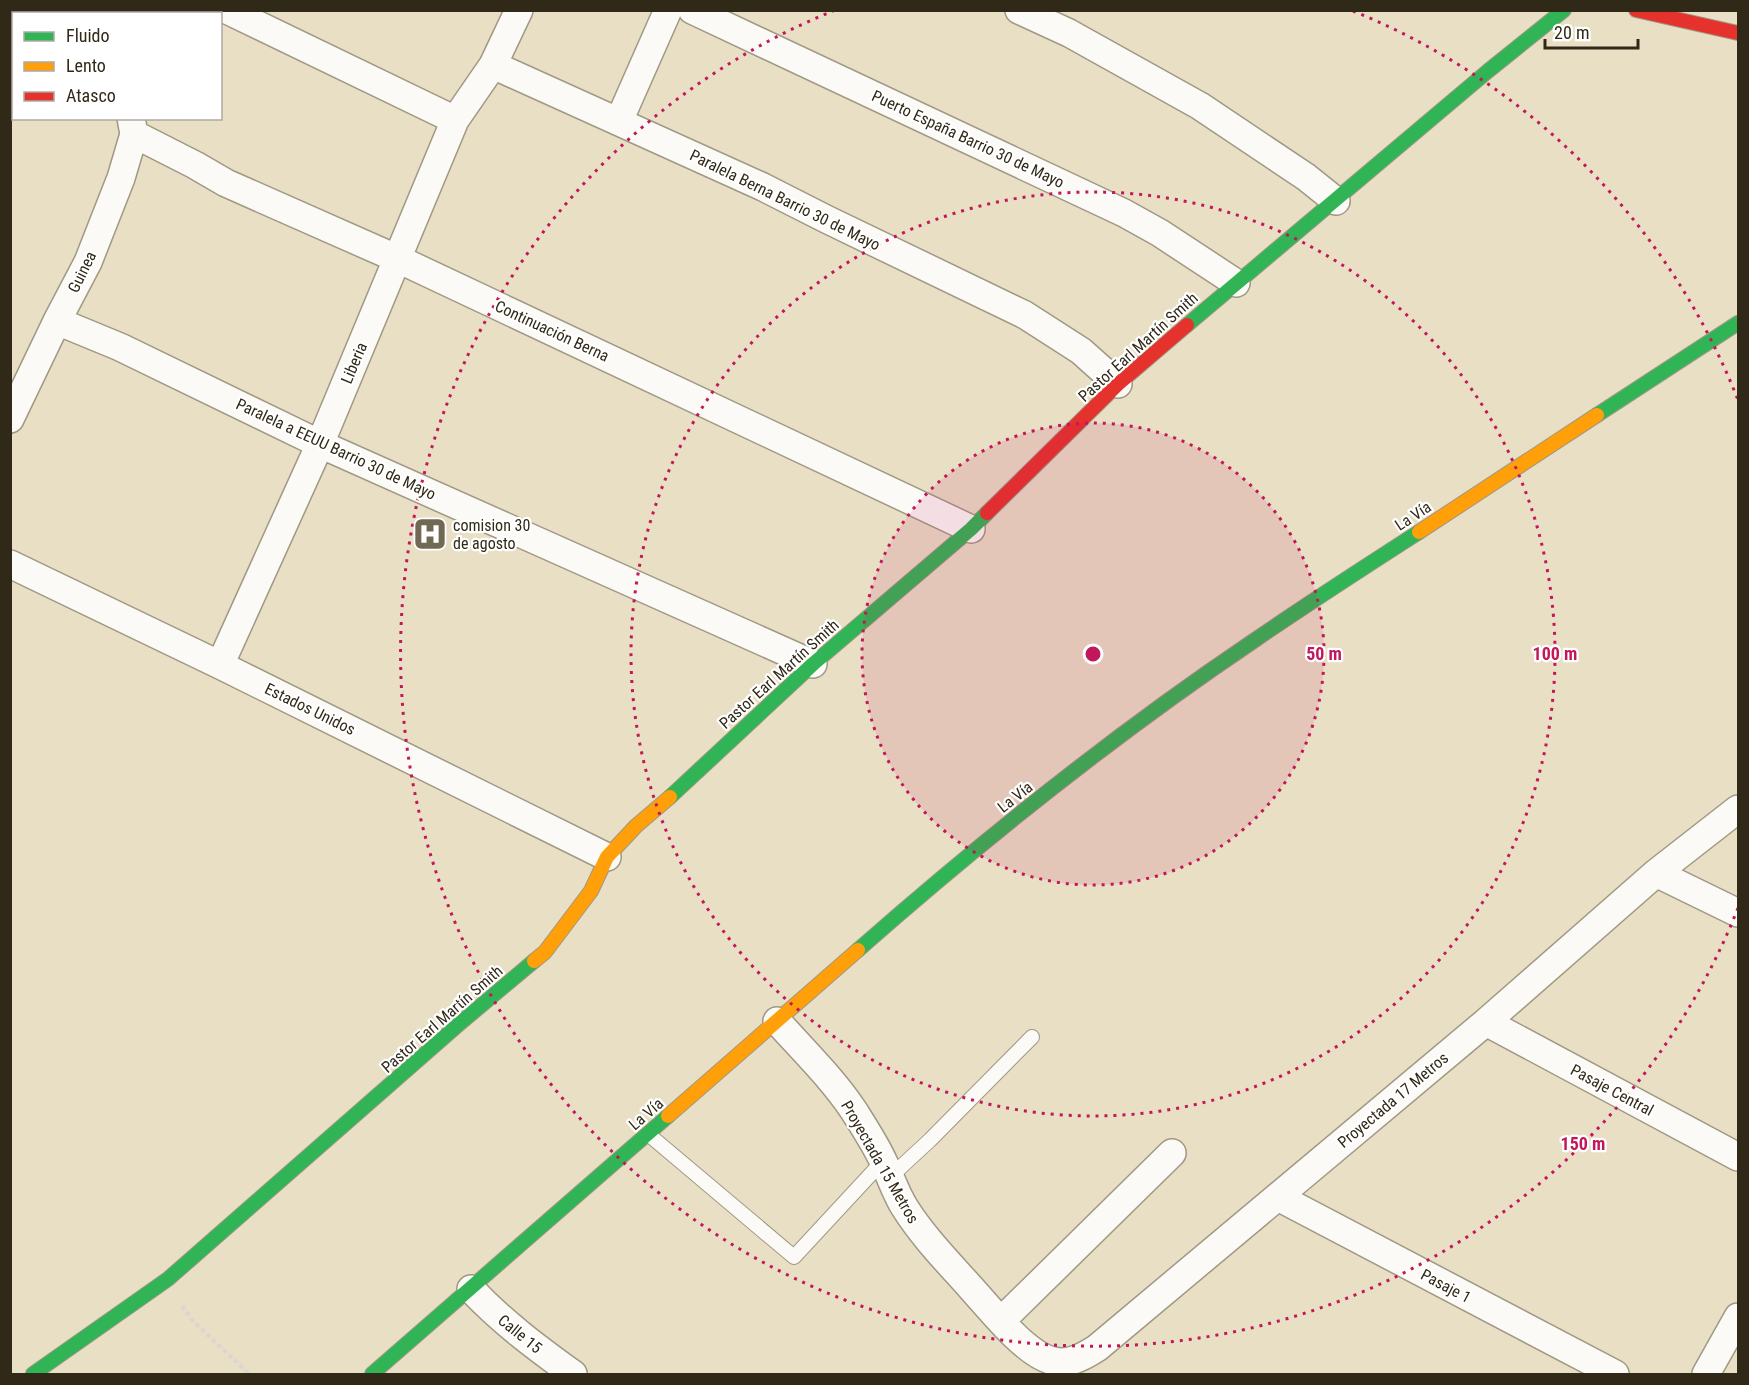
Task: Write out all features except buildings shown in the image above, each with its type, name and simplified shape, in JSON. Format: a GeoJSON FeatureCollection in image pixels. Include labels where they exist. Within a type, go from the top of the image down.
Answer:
{"type":"FeatureCollection","features":[{"type":"Feature","properties":{"kind":"street"},"geometry":{"type":"LineString","coordinates":[[227,10],[455,120]]}},
{"type":"Feature","properties":{"kind":"street"},"geometry":{"type":"LineString","coordinates":[[493,65],[519,10]]}},
{"type":"Feature","properties":{"kind":"street"},"geometry":{"type":"LineString","coordinates":[[619,121],[668,10]]}},
{"type":"Feature","properties":{"kind":"street","name":"Puerto España Barrio 30 de Mayo"},"geometry":{"type":"LineString","coordinates":[[692,10],[1124,213],[1186,250],[1236,284]]}},
{"type":"Feature","properties":{"kind":"street"},"geometry":{"type":"LineString","coordinates":[[1019,10],[1069,33],[1200,106],[1290,166],[1336,201]]}},
{"type":"Feature","properties":{"kind":"street","name":"Pastor Earl Martín Smith"},"geometry":{"type":"LineString","coordinates":[[33,1374],[168,1279],[545,952],[591,891],[607,857],[636,826],[813,664],[971,529],[1118,384],[1488,71],[1564,10]]}},
{"type":"Feature","properties":{"kind":"street"},"geometry":{"type":"LineString","coordinates":[[1636,10],[1738,33]]}},
{"type":"Feature","properties":{"kind":"street","name":"Liberia"},"geometry":{"type":"LineString","coordinates":[[220,664],[320,444],[455,120],[493,65]]}},
{"type":"Feature","properties":{"kind":"street","name":"Paralela Berna Barrio 30 de Mayo"},"geometry":{"type":"LineString","coordinates":[[493,65],[762,187],[1025,315],[1081,351],[1118,384]]}},
{"type":"Feature","properties":{"kind":"street","name":"Continuación Berna"},"geometry":{"type":"LineString","coordinates":[[133,126],[226,183],[398,259],[971,529]]}},
{"type":"Feature","properties":{"kind":"street","name":"Guinea"},"geometry":{"type":"LineString","coordinates":[[10,419],[88,262],[121,178],[133,126]]}},
{"type":"Feature","properties":{"kind":"street","name":"Paralela a EEUU Barrio 30 de Mayo"},"geometry":{"type":"LineString","coordinates":[[57,321],[120,347],[320,444],[813,664]]}},
{"type":"Feature","properties":{"kind":"street","name":"La Vía"},"geometry":{"type":"LineString","coordinates":[[372,1374],[978,847],[1168,701],[1261,636],[1738,323]]}},
{"type":"Feature","properties":{"kind":"street","name":"Estados Unidos"},"geometry":{"type":"LineString","coordinates":[[10,564],[220,664],[607,857]]}},
{"type":"Feature","properties":{"kind":"street","name":"Proyectada 17 Metros"},"geometry":{"type":"LineString","coordinates":[[1036,1353],[1051,1361],[1067,1361],[1081,1358],[1097,1348],[1486,1022],[1656,873],[1738,809]]}},
{"type":"Feature","properties":{"kind":"street"},"geometry":{"type":"LineString","coordinates":[[1656,873],[1738,913]]}},
{"type":"Feature","properties":{"kind":"street","name":"Proyectada 15 Metros"},"geometry":{"type":"LineString","coordinates":[[777,1020],[853,1110],[904,1206],[924,1236],[1001,1321],[1036,1353]]}},
{"type":"Feature","properties":{"kind":"street","name":"Pasaje Central"},"geometry":{"type":"LineString","coordinates":[[1486,1022],[1738,1157]]}},
{"type":"Feature","properties":{"kind":"street"},"geometry":{"type":"LineString","coordinates":[[1001,1321],[1172,1153]]}},
{"type":"Feature","properties":{"kind":"street","name":"Pasaje 1"},"geometry":{"type":"LineString","coordinates":[[1278,1197],[1615,1374]]}},
{"type":"Feature","properties":{"kind":"street","name":"Calle 15"},"geometry":{"type":"LineString","coordinates":[[471,1288],[491,1311],[529,1343],[573,1374]]}},
{"type":"Feature","properties":{"kind":"street"},"geometry":{"type":"LineString","coordinates":[[1706,1374],[1738,1317]]}},
{"type":"Feature","properties":{"kind":"lane"},"geometry":{"type":"LineString","coordinates":[[648,1134],[794,1257],[886,1169],[930,1140],[1032,1037]]}},
{"type":"Feature","properties":{"kind":"path"},"geometry":{"type":"LineString","coordinates":[[168,1279],[183,1309],[249,1374]]}},
{"type":"Feature","properties":{"kind":"traffic: fast"},"geometry":{"type":"LineString","coordinates":[[1187,325],[1488,71],[1564,10]]}},
{"type":"Feature","properties":{"kind":"traffic: fast"},"geometry":{"type":"LineString","coordinates":[[1597,415],[1738,323]]}},
{"type":"Feature","properties":{"kind":"traffic: fast"},"geometry":{"type":"LineString","coordinates":[[670,797],[813,664],[987,513]]}},
{"type":"Feature","properties":{"kind":"traffic: fast"},"geometry":{"type":"LineString","coordinates":[[858,950],[1001,829],[1100,751],[1201,677],[1419,532]]}},
{"type":"Feature","properties":{"kind":"traffic: fast"},"geometry":{"type":"LineString","coordinates":[[33,1374],[168,1279],[534,961]]}},
{"type":"Feature","properties":{"kind":"traffic: fast"},"geometry":{"type":"LineString","coordinates":[[372,1374],[668,1116]]}},
{"type":"Feature","properties":{"kind":"traffic: slow"},"geometry":{"type":"LineString","coordinates":[[1419,532],[1597,415]]}},
{"type":"Feature","properties":{"kind":"traffic: slow"},"geometry":{"type":"LineString","coordinates":[[534,961],[545,952],[591,891],[607,857],[636,826],[670,797]]}},
{"type":"Feature","properties":{"kind":"traffic: slow"},"geometry":{"type":"LineString","coordinates":[[668,1116],[858,950]]}},
{"type":"Feature","properties":{"kind":"traffic: jam"},"geometry":{"type":"LineString","coordinates":[[1636,10],[1738,33]]}},
{"type":"Feature","properties":{"kind":"traffic: jam"},"geometry":{"type":"LineString","coordinates":[[987,513],[1118,384],[1187,325]]}},
{"type":"Feature","properties":{"kind":"place","name":"comision 30 de agosto"},"geometry":{"type":"Point","coordinates":[430,534]}}]}
